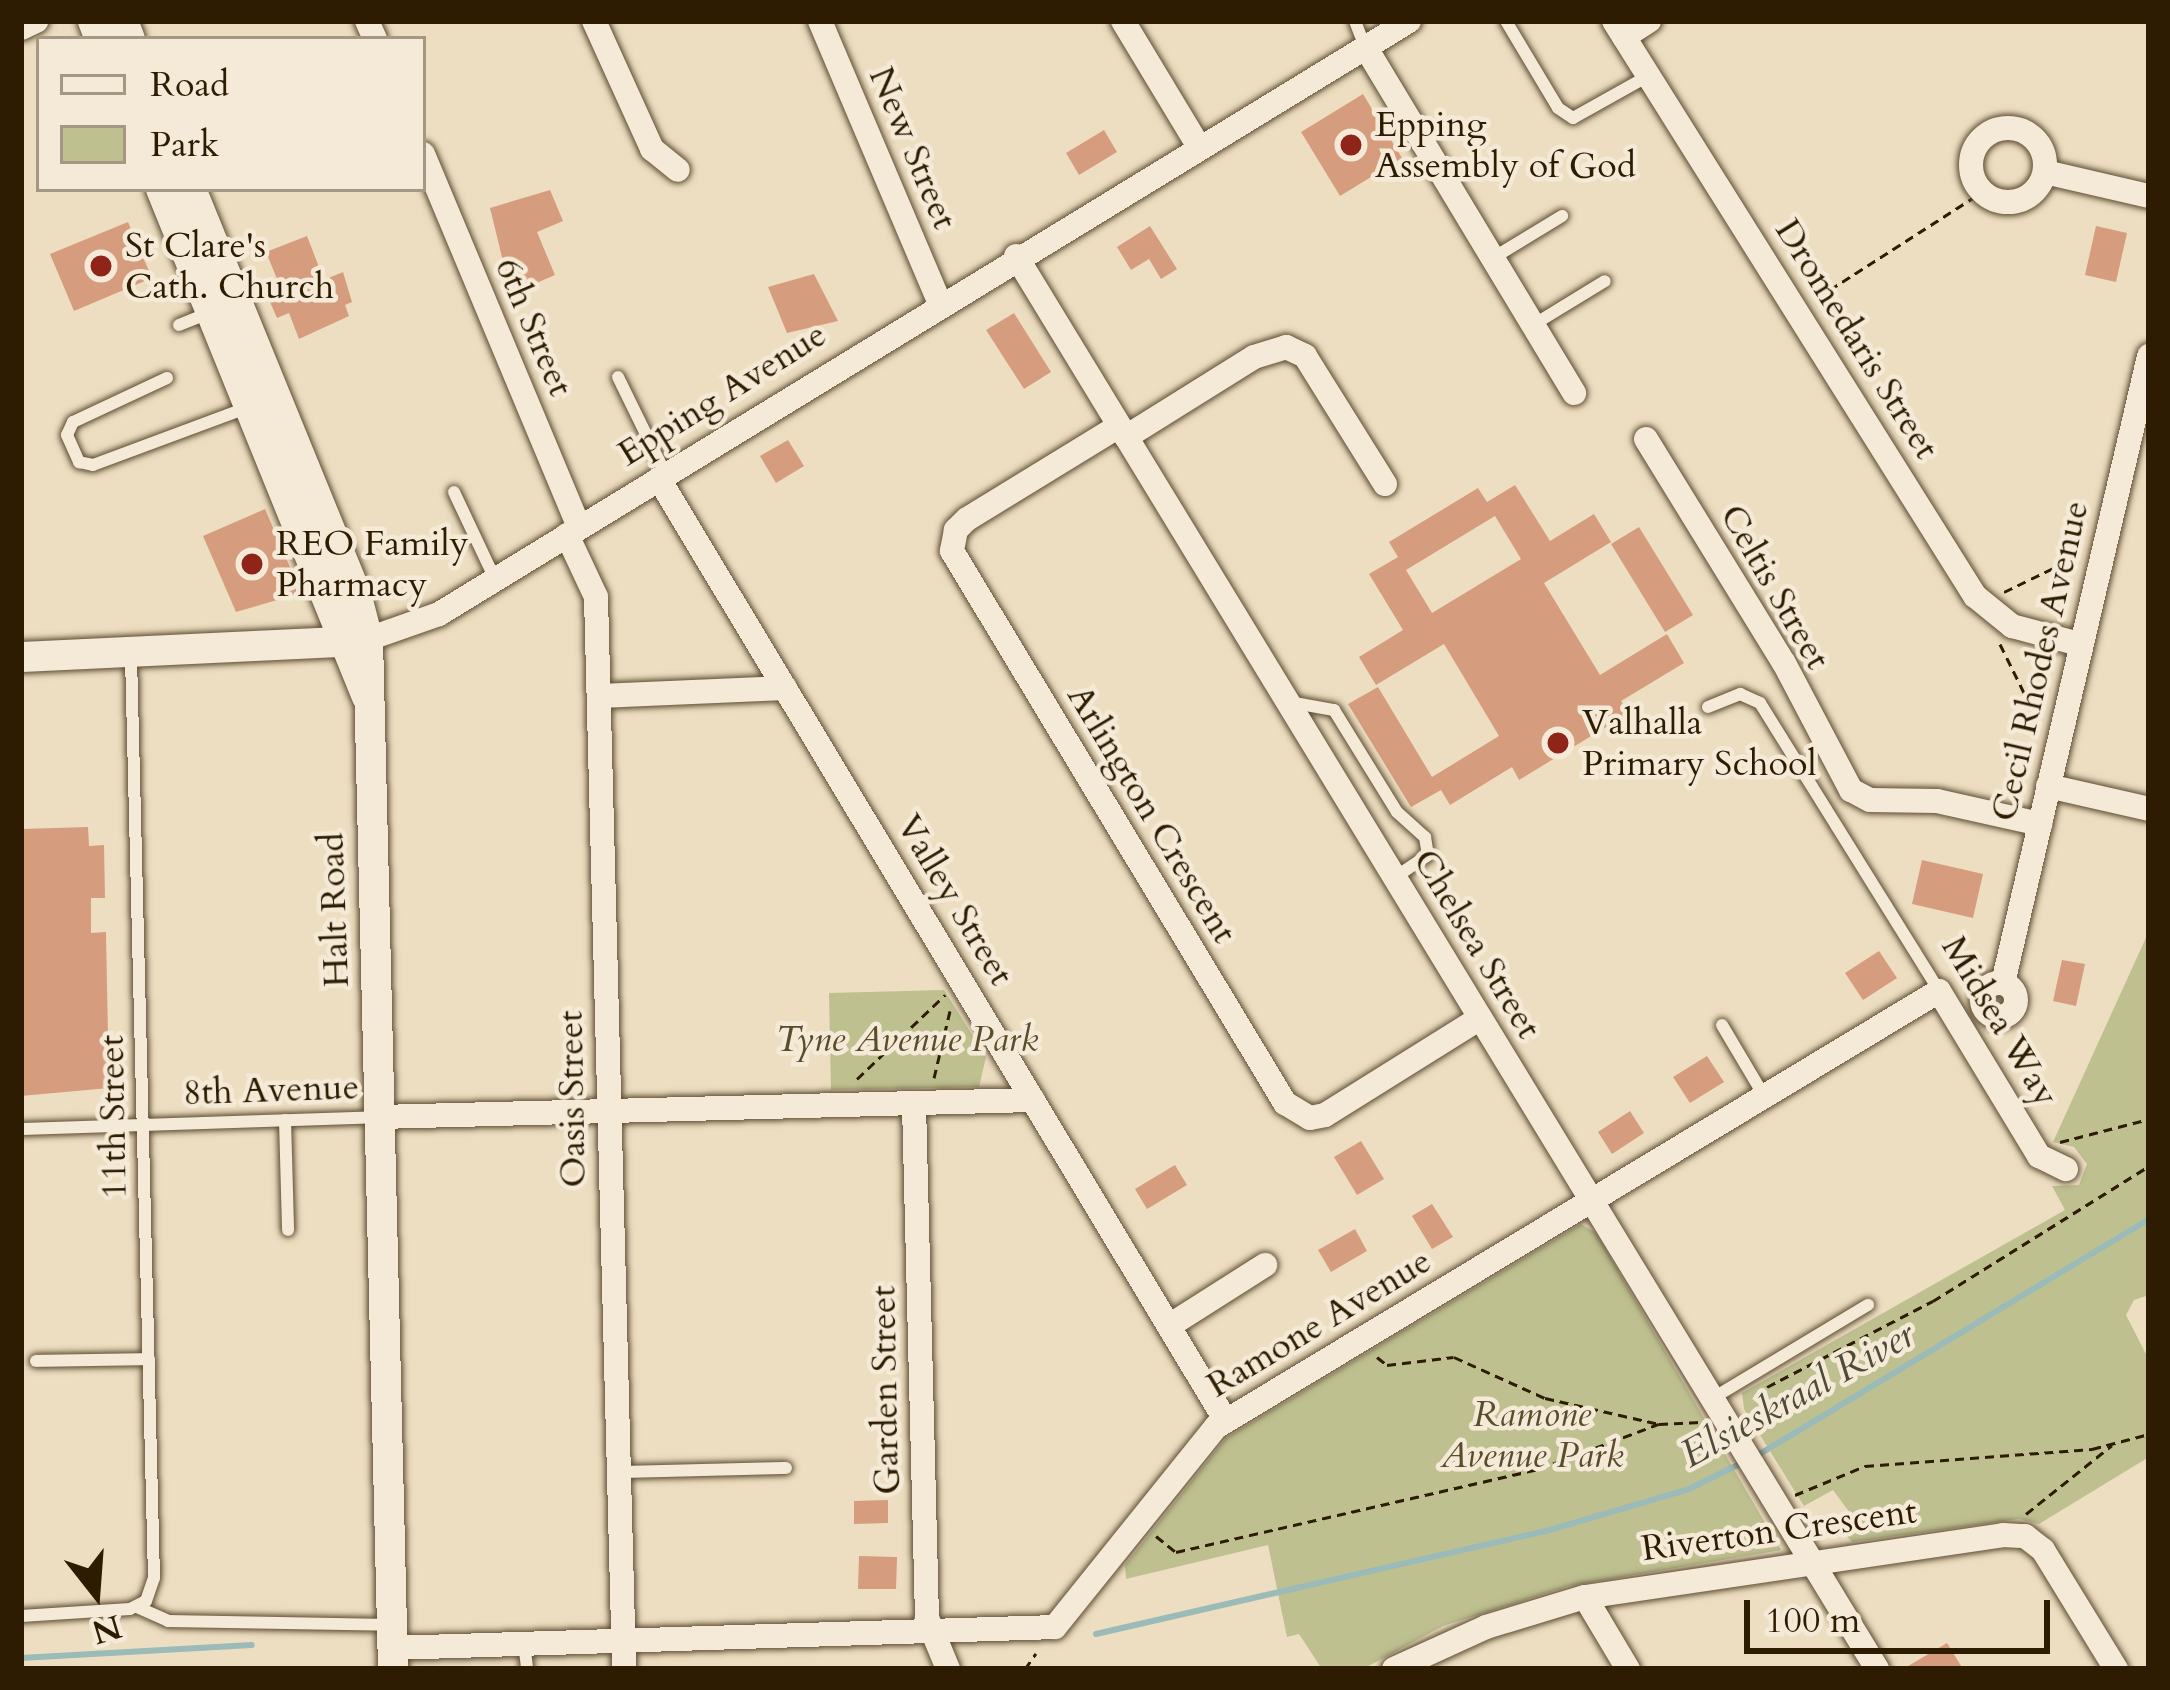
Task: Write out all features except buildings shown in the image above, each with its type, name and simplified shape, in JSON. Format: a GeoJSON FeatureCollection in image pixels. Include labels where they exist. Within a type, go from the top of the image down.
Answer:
{"type":"FeatureCollection","features":[{"type":"Feature","properties":{"kind":"street"},"geometry":{"type":"LineString","coordinates":[[21,28],[36,21]]}},
{"type":"Feature","properties":{"kind":"street"},"geometry":{"type":"LineString","coordinates":[[594,21],[652,149],[677,170]]}},
{"type":"Feature","properties":{"kind":"street","name":"New Street"},"geometry":{"type":"LineString","coordinates":[[820,21],[940,304]]}},
{"type":"Feature","properties":{"kind":"street"},"geometry":{"type":"LineString","coordinates":[[1123,21],[1199,147]]}},
{"type":"Feature","properties":{"kind":"street","name":"Epping Avenue"},"geometry":{"type":"LineString","coordinates":[[21,657],[355,642],[439,614],[1016,256],[1408,21]]}},
{"type":"Feature","properties":{"kind":"street"},"geometry":{"type":"LineString","coordinates":[[1619,29],[1649,21]]}},
{"type":"Feature","properties":{"kind":"street","name":"Dromedaris Street"},"geometry":{"type":"LineString","coordinates":[[1619,29],[1983,606]]}},
{"type":"Feature","properties":{"kind":"street"},"geometry":{"type":"LineString","coordinates":[[1366,48],[1574,393]]}},
{"type":"Feature","properties":{"kind":"street"},"geometry":{"type":"LineString","coordinates":[[1997,129],[2033,137],[2045,172],[2035,191],[2016,202],[1982,192],[1971,157],[1997,129]]}},
{"type":"Feature","properties":{"kind":"street","name":"6th Street"},"geometry":{"type":"LineString","coordinates":[[426,162],[573,531]]}},
{"type":"Feature","properties":{"kind":"street"},"geometry":{"type":"LineString","coordinates":[[2045,172],[2149,196]]}},
{"type":"Feature","properties":{"kind":"street","name":"Halt Road"},"geometry":{"type":"LineString","coordinates":[[162,192],[355,642]]}},
{"type":"Feature","properties":{"kind":"street","name":"Halt Road"},"geometry":{"type":"LineString","coordinates":[[192,192],[351,581],[355,642],[367,697],[392,1647]]}},
{"type":"Feature","properties":{"kind":"street","name":"Chelsea Street"},"geometry":{"type":"LineString","coordinates":[[1016,256],[1716,1411],[1784,1496],[1813,1563],[1877,1669]]}},
{"type":"Feature","properties":{"kind":"street"},"geometry":{"type":"LineString","coordinates":[[1123,432],[1254,357],[1286,347],[1305,356],[1385,484]]}},
{"type":"Feature","properties":{"kind":"street","name":"Cecil Rhodes Avenue"},"geometry":{"type":"LineString","coordinates":[[2003,983],[2149,356]]}},
{"type":"Feature","properties":{"kind":"street","name":"Arlington Crescent"},"geometry":{"type":"LineString","coordinates":[[1123,432],[968,519],[956,530],[952,550],[1273,1083],[1299,1114],[1325,1115],[1480,1018]]}},
{"type":"Feature","properties":{"kind":"street","name":"Celtis Street"},"geometry":{"type":"LineString","coordinates":[[1646,439],[1851,790],[1870,800],[1937,801],[2039,824]]}},
{"type":"Feature","properties":{"kind":"street","name":"Valley Street"},"geometry":{"type":"LineString","coordinates":[[662,477],[1226,1421]]}},
{"type":"Feature","properties":{"kind":"street","name":"Oasis Street"},"geometry":{"type":"LineString","coordinates":[[573,531],[596,597],[624,1669]]}},
{"type":"Feature","properties":{"kind":"street"},"geometry":{"type":"LineString","coordinates":[[1983,606],[2012,626],[2079,644]]}},
{"type":"Feature","properties":{"kind":"street"},"geometry":{"type":"LineString","coordinates":[[600,696],[785,688]]}},
{"type":"Feature","properties":{"kind":"street"},"geometry":{"type":"LineString","coordinates":[[2048,786],[2149,809]]}},
{"type":"Feature","properties":{"kind":"street","name":"Ramone Avenue"},"geometry":{"type":"LineString","coordinates":[[392,1647],[525,1656],[623,1640],[1055,1627],[1226,1421],[1940,991]]}},
{"type":"Feature","properties":{"kind":"street","name":"Midsea Way"},"geometry":{"type":"LineString","coordinates":[[1940,991],[2039,1156],[2066,1169]]}},
{"type":"Feature","properties":{"kind":"street"},"geometry":{"type":"LineString","coordinates":[[379,1117],[923,1096],[1033,1100]]}},
{"type":"Feature","properties":{"kind":"street","name":"Garden Street"},"geometry":{"type":"LineString","coordinates":[[923,1096],[927,1618],[948,1669]]}},
{"type":"Feature","properties":{"kind":"street"},"geometry":{"type":"LineString","coordinates":[[1169,1326],[1265,1265]]}},
{"type":"Feature","properties":{"kind":"street","name":"Riverton Crescent"},"geometry":{"type":"LineString","coordinates":[[1394,1669],[1486,1627],[1585,1597],[2025,1537],[2043,1550],[2116,1669]]}},
{"type":"Feature","properties":{"kind":"street"},"geometry":{"type":"LineString","coordinates":[[1585,1597],[1628,1669]]}},
{"type":"Feature","properties":{"kind":"lane"},"geometry":{"type":"LineString","coordinates":[[1355,21],[1366,48]]}},
{"type":"Feature","properties":{"kind":"lane"},"geometry":{"type":"LineString","coordinates":[[1506,21],[1564,115],[1596,111],[1649,76]]}},
{"type":"Feature","properties":{"kind":"lane"},"geometry":{"type":"LineString","coordinates":[[1493,258],[1562,216]]}},
{"type":"Feature","properties":{"kind":"lane"},"geometry":{"type":"LineString","coordinates":[[1533,325],[1605,281]]}},
{"type":"Feature","properties":{"kind":"lane"},"geometry":{"type":"LineString","coordinates":[[179,325],[212,311]]}},
{"type":"Feature","properties":{"kind":"lane"},"geometry":{"type":"LineString","coordinates":[[618,377],[662,477]]}},
{"type":"Feature","properties":{"kind":"lane"},"geometry":{"type":"LineString","coordinates":[[167,378],[73,422],[67,435],[76,459],[93,465],[250,406]]}},
{"type":"Feature","properties":{"kind":"lane"},"geometry":{"type":"LineString","coordinates":[[454,492],[495,579]]}},
{"type":"Feature","properties":{"kind":"lane","name":"11th Street"},"geometry":{"type":"LineString","coordinates":[[130,654],[154,1578],[137,1607]]}},
{"type":"Feature","properties":{"kind":"lane","name":"Midsea Way"},"geometry":{"type":"LineString","coordinates":[[1708,707],[1740,694],[1758,700],[1940,991]]}},
{"type":"Feature","properties":{"kind":"lane"},"geometry":{"type":"LineString","coordinates":[[1287,702],[1334,710],[1397,812],[1425,837],[1427,855],[1394,878]]}},
{"type":"Feature","properties":{"kind":"lane"},"geometry":{"type":"LineString","coordinates":[[1722,1025],[1763,1094]]}},
{"type":"Feature","properties":{"kind":"lane","name":"8th Avenue"},"geometry":{"type":"LineString","coordinates":[[21,1129],[379,1117]]}},
{"type":"Feature","properties":{"kind":"lane"},"geometry":{"type":"LineString","coordinates":[[285,1120],[288,1230]]}},
{"type":"Feature","properties":{"kind":"lane"},"geometry":{"type":"LineString","coordinates":[[1716,1411],[1868,1305]]}},
{"type":"Feature","properties":{"kind":"lane"},"geometry":{"type":"LineString","coordinates":[[36,1361],[149,1358]]}},
{"type":"Feature","properties":{"kind":"lane"},"geometry":{"type":"LineString","coordinates":[[619,1472],[786,1468]]}},
{"type":"Feature","properties":{"kind":"lane"},"geometry":{"type":"LineString","coordinates":[[21,1616],[137,1607],[168,1621],[392,1647]]}},
{"type":"Feature","properties":{"kind":"path"},"geometry":{"type":"LineString","coordinates":[[1797,310],[1982,192]]}},
{"type":"Feature","properties":{"kind":"path"},"geometry":{"type":"LineString","coordinates":[[2056,750],[2018,691],[1983,606],[2103,545]]}},
{"type":"Feature","properties":{"kind":"path"},"geometry":{"type":"LineString","coordinates":[[845,1090],[946,994]]}},
{"type":"Feature","properties":{"kind":"path"},"geometry":{"type":"LineString","coordinates":[[923,1096],[954,994]]}},
{"type":"Feature","properties":{"kind":"path"},"geometry":{"type":"LineString","coordinates":[[2047,1146],[2149,1119]]}},
{"type":"Feature","properties":{"kind":"path"},"geometry":{"type":"LineString","coordinates":[[1760,1391],[1933,1301],[2149,1166]]}},
{"type":"Feature","properties":{"kind":"path"},"geometry":{"type":"LineString","coordinates":[[1357,1342],[1387,1365],[1454,1357],[1545,1398],[1659,1424]]}},
{"type":"Feature","properties":{"kind":"path"},"geometry":{"type":"LineString","coordinates":[[1141,1523],[1176,1552],[1539,1469],[1659,1424],[1716,1411]]}},
{"type":"Feature","properties":{"kind":"path"},"geometry":{"type":"LineString","coordinates":[[1784,1496],[1865,1466],[2113,1444],[2149,1434]]}},
{"type":"Feature","properties":{"kind":"path"},"geometry":{"type":"LineString","coordinates":[[2021,1522],[2113,1444]]}},
{"type":"Feature","properties":{"kind":"green space"},"geometry":{"type":"Polygon","coordinates":[[[2149,931],[2149,1295],[2134,1300],[2126,1315],[2149,1360],[2149,1457],[2039,1524],[2019,1519],[1852,1542],[1835,1523],[1850,1513],[1833,1490],[1804,1506],[1744,1409],[1742,1393],[2065,1210],[2052,1186],[2079,1185],[2087,1164],[2074,1147],[2053,1142],[2149,931]]]}},
{"type":"Feature","properties":{"kind":"green space","name":"Tyne Avenue Park"},"geometry":{"type":"Polygon","coordinates":[[[944,990],[986,1057],[979,1087],[831,1090],[829,993],[944,990]]]}},
{"type":"Feature","properties":{"kind":"green space","name":"Ramone Avenue Park"},"geometry":{"type":"Polygon","coordinates":[[[1581,1224],[1596,1233],[1781,1550],[1569,1586],[1443,1626],[1363,1669],[1322,1669],[1299,1634],[1287,1637],[1268,1545],[1126,1579],[1125,1565],[1226,1438],[1581,1224]]]}},
{"type":"Feature","properties":{"kind":"waterway","name":"Elsieskraal River"},"geometry":{"type":"LineString","coordinates":[[1758,1455],[2149,1219]]}},
{"type":"Feature","properties":{"kind":"waterway","name":"Elsieskraal River"},"geometry":{"type":"LineString","coordinates":[[1096,1634],[1543,1532],[1689,1489],[1746,1461]]}},
{"type":"Feature","properties":{"kind":"waterway","name":"Elsieskraal River"},"geometry":{"type":"LineString","coordinates":[[21,1658],[252,1645]]}},
{"type":"Feature","properties":{"kind":"place","name":"Epping Assembly of God"},"geometry":{"type":"Point","coordinates":[1351,145]}},
{"type":"Feature","properties":{"kind":"place","name":"St Clare's Cath. Church"},"geometry":{"type":"Point","coordinates":[101,266]}},
{"type":"Feature","properties":{"kind":"place","name":"REO Family Pharmacy"},"geometry":{"type":"Point","coordinates":[252,564]}},
{"type":"Feature","properties":{"kind":"place","name":"Valhalla Primary School"},"geometry":{"type":"Point","coordinates":[1558,743]}}]}
